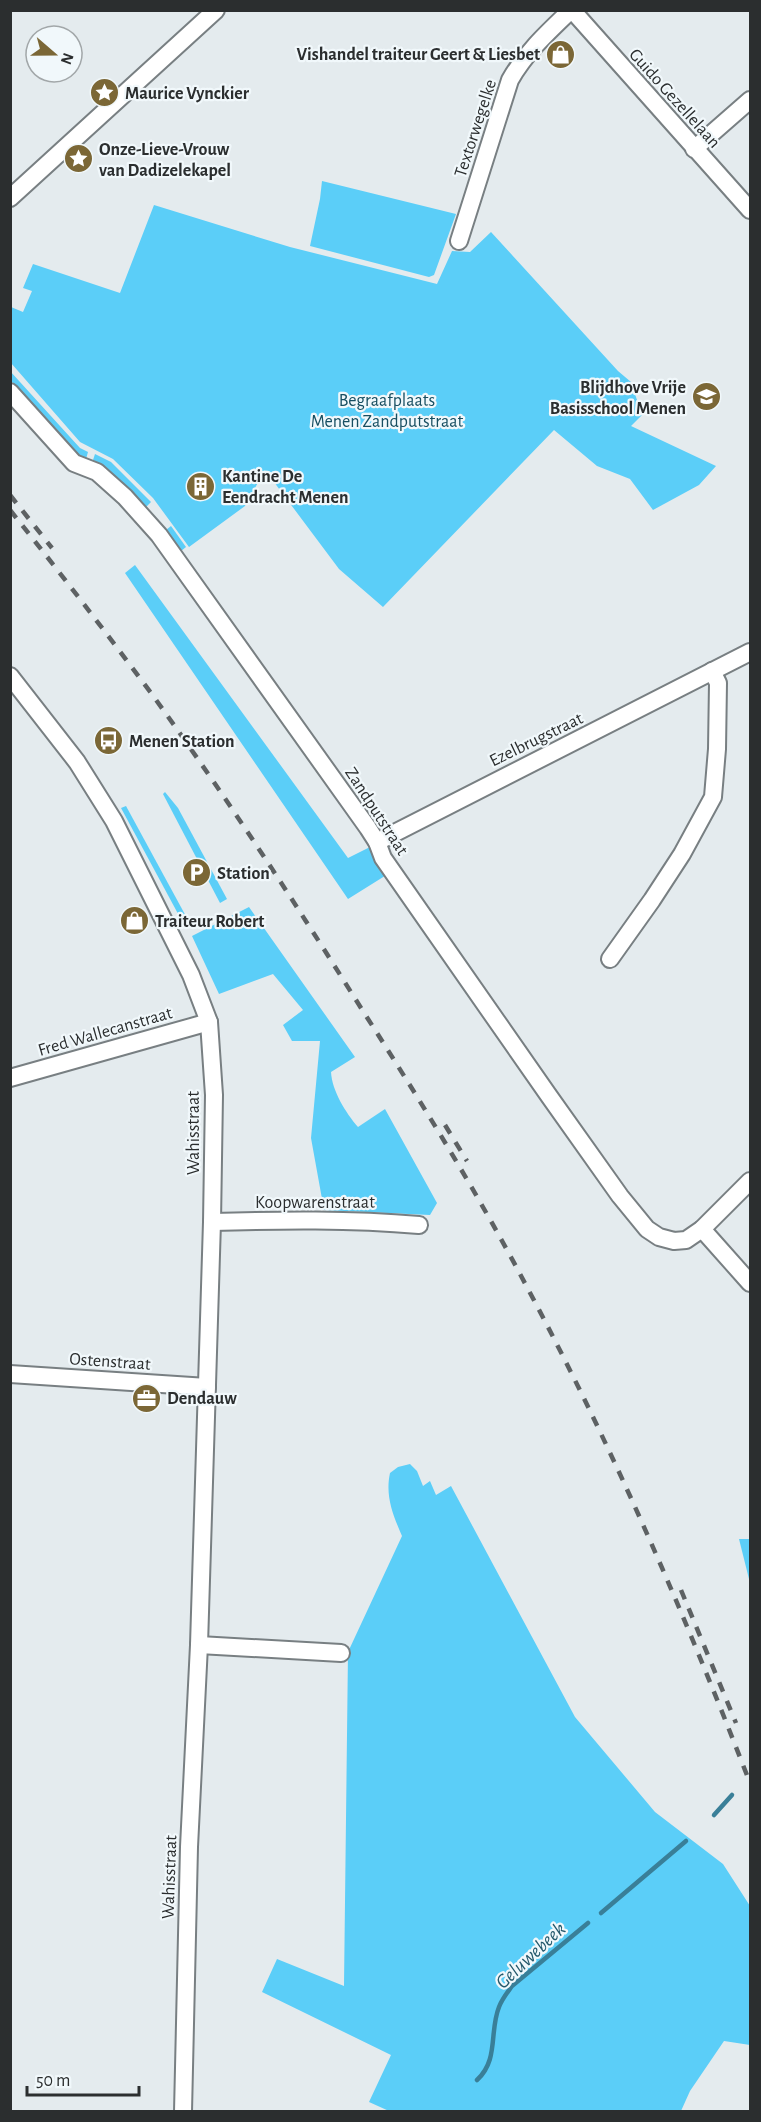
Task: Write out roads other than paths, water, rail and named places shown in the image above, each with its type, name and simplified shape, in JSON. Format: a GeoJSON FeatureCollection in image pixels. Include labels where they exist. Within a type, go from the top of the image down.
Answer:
{"type":"FeatureCollection","features":[{"type":"Feature","properties":{"kind":"street"},"geometry":{"type":"LineString","coordinates":[[10,198],[216,10]]}},
{"type":"Feature","properties":{"kind":"street","name":"Guido Gezellelaan"},"geometry":{"type":"LineString","coordinates":[[572,10],[750,210]]}},
{"type":"Feature","properties":{"kind":"street","name":"Textorwegelke"},"geometry":{"type":"LineString","coordinates":[[459,241],[510,80],[519,64],[538,40],[572,10]]}},
{"type":"Feature","properties":{"kind":"street"},"geometry":{"type":"LineString","coordinates":[[694,148],[750,100]]}},
{"type":"Feature","properties":{"kind":"street","name":"Zandputstraat"},"geometry":{"type":"LineString","coordinates":[[10,392],[74,463],[97,472],[125,497],[159,535],[377,842],[383,858],[549,1096],[620,1196],[647,1229],[659,1237],[674,1241],[686,1240],[702,1229],[750,1181]]}},
{"type":"Feature","properties":{"kind":"street","name":"Ezelbrugstraat"},"geometry":{"type":"LineString","coordinates":[[377,842],[750,652]]}},
{"type":"Feature","properties":{"kind":"street"},"geometry":{"type":"LineString","coordinates":[[610,959],[682,854],[713,797],[717,749],[718,683],[712,671]]}},
{"type":"Feature","properties":{"kind":"street","name":"Wahisstraat"},"geometry":{"type":"LineString","coordinates":[[10,676],[77,762],[114,821],[191,975],[209,1022],[214,1095],[212,1222],[199,1645],[189,1847],[183,2112]]}},
{"type":"Feature","properties":{"kind":"street","name":"Fred Wallecanstraat"},"geometry":{"type":"LineString","coordinates":[[10,1078],[209,1022]]}},
{"type":"Feature","properties":{"kind":"street","name":"Koopwarenstraat"},"geometry":{"type":"LineString","coordinates":[[212,1222],[311,1219],[418,1225]]}},
{"type":"Feature","properties":{"kind":"street"},"geometry":{"type":"LineString","coordinates":[[702,1229],[750,1283]]}},
{"type":"Feature","properties":{"kind":"street","name":"Ostenstraat"},"geometry":{"type":"LineString","coordinates":[[10,1374],[207,1387]]}},
{"type":"Feature","properties":{"kind":"street"},"geometry":{"type":"LineString","coordinates":[[199,1645],[340,1653]]}},
{"type":"Feature","properties":{"kind":"waterway","name":"Geluwebeek"},"geometry":{"type":"LineString","coordinates":[[714,1815],[732,1795]]}},
{"type":"Feature","properties":{"kind":"waterway","name":"Geluwebeek"},"geometry":{"type":"LineString","coordinates":[[601,1913],[686,1841]]}},
{"type":"Feature","properties":{"kind":"waterway","name":"Geluwebeek"},"geometry":{"type":"LineString","coordinates":[[477,2080],[488,2064],[496,2016],[506,1994],[512,1986],[588,1923]]}},
{"type":"Feature","properties":{"kind":"railway"},"geometry":{"type":"LineString","coordinates":[[10,495],[52,548]]}},
{"type":"Feature","properties":{"kind":"railway"},"geometry":{"type":"LineString","coordinates":[[10,510],[179,731],[285,888],[468,1182],[509,1253],[559,1349],[618,1471],[674,1595],[750,1783]]}},
{"type":"Feature","properties":{"kind":"railway"},"geometry":{"type":"LineString","coordinates":[[445,1125],[467,1161]]}},
{"type":"Feature","properties":{"kind":"railway"},"geometry":{"type":"LineString","coordinates":[[681,1590],[736,1723]]}},
{"type":"Feature","properties":{"kind":"place","name":"Vishandel traiteur Geert & Liesbet"},"geometry":{"type":"Point","coordinates":[561,54]}},
{"type":"Feature","properties":{"kind":"place","name":"Maurice Vynckier"},"geometry":{"type":"Point","coordinates":[104,93]}},
{"type":"Feature","properties":{"kind":"place","name":"Onze-Lieve-Vrouw van Dadizelekapel"},"geometry":{"type":"Point","coordinates":[78,159]}},
{"type":"Feature","properties":{"kind":"place","name":"Blijdhove Vrije Basisschool Menen"},"geometry":{"type":"Point","coordinates":[707,397]}},
{"type":"Feature","properties":{"kind":"place","name":"Kantine De Eendracht Menen"},"geometry":{"type":"Point","coordinates":[201,486]}},
{"type":"Feature","properties":{"kind":"place","name":"Menen Station"},"geometry":{"type":"Point","coordinates":[108,741]}},
{"type":"Feature","properties":{"kind":"place","name":"Station"},"geometry":{"type":"Point","coordinates":[196,873]}},
{"type":"Feature","properties":{"kind":"place","name":"Traiteur Robert"},"geometry":{"type":"Point","coordinates":[134,921]}},
{"type":"Feature","properties":{"kind":"place","name":"Dendauw"},"geometry":{"type":"Point","coordinates":[146,1398]}},
{"type":"Feature","properties":{"kind":"park label","name":"Begraafplaats Menen Zandputstraat"},"geometry":{"type":"Point","coordinates":[387,410]}}]}
